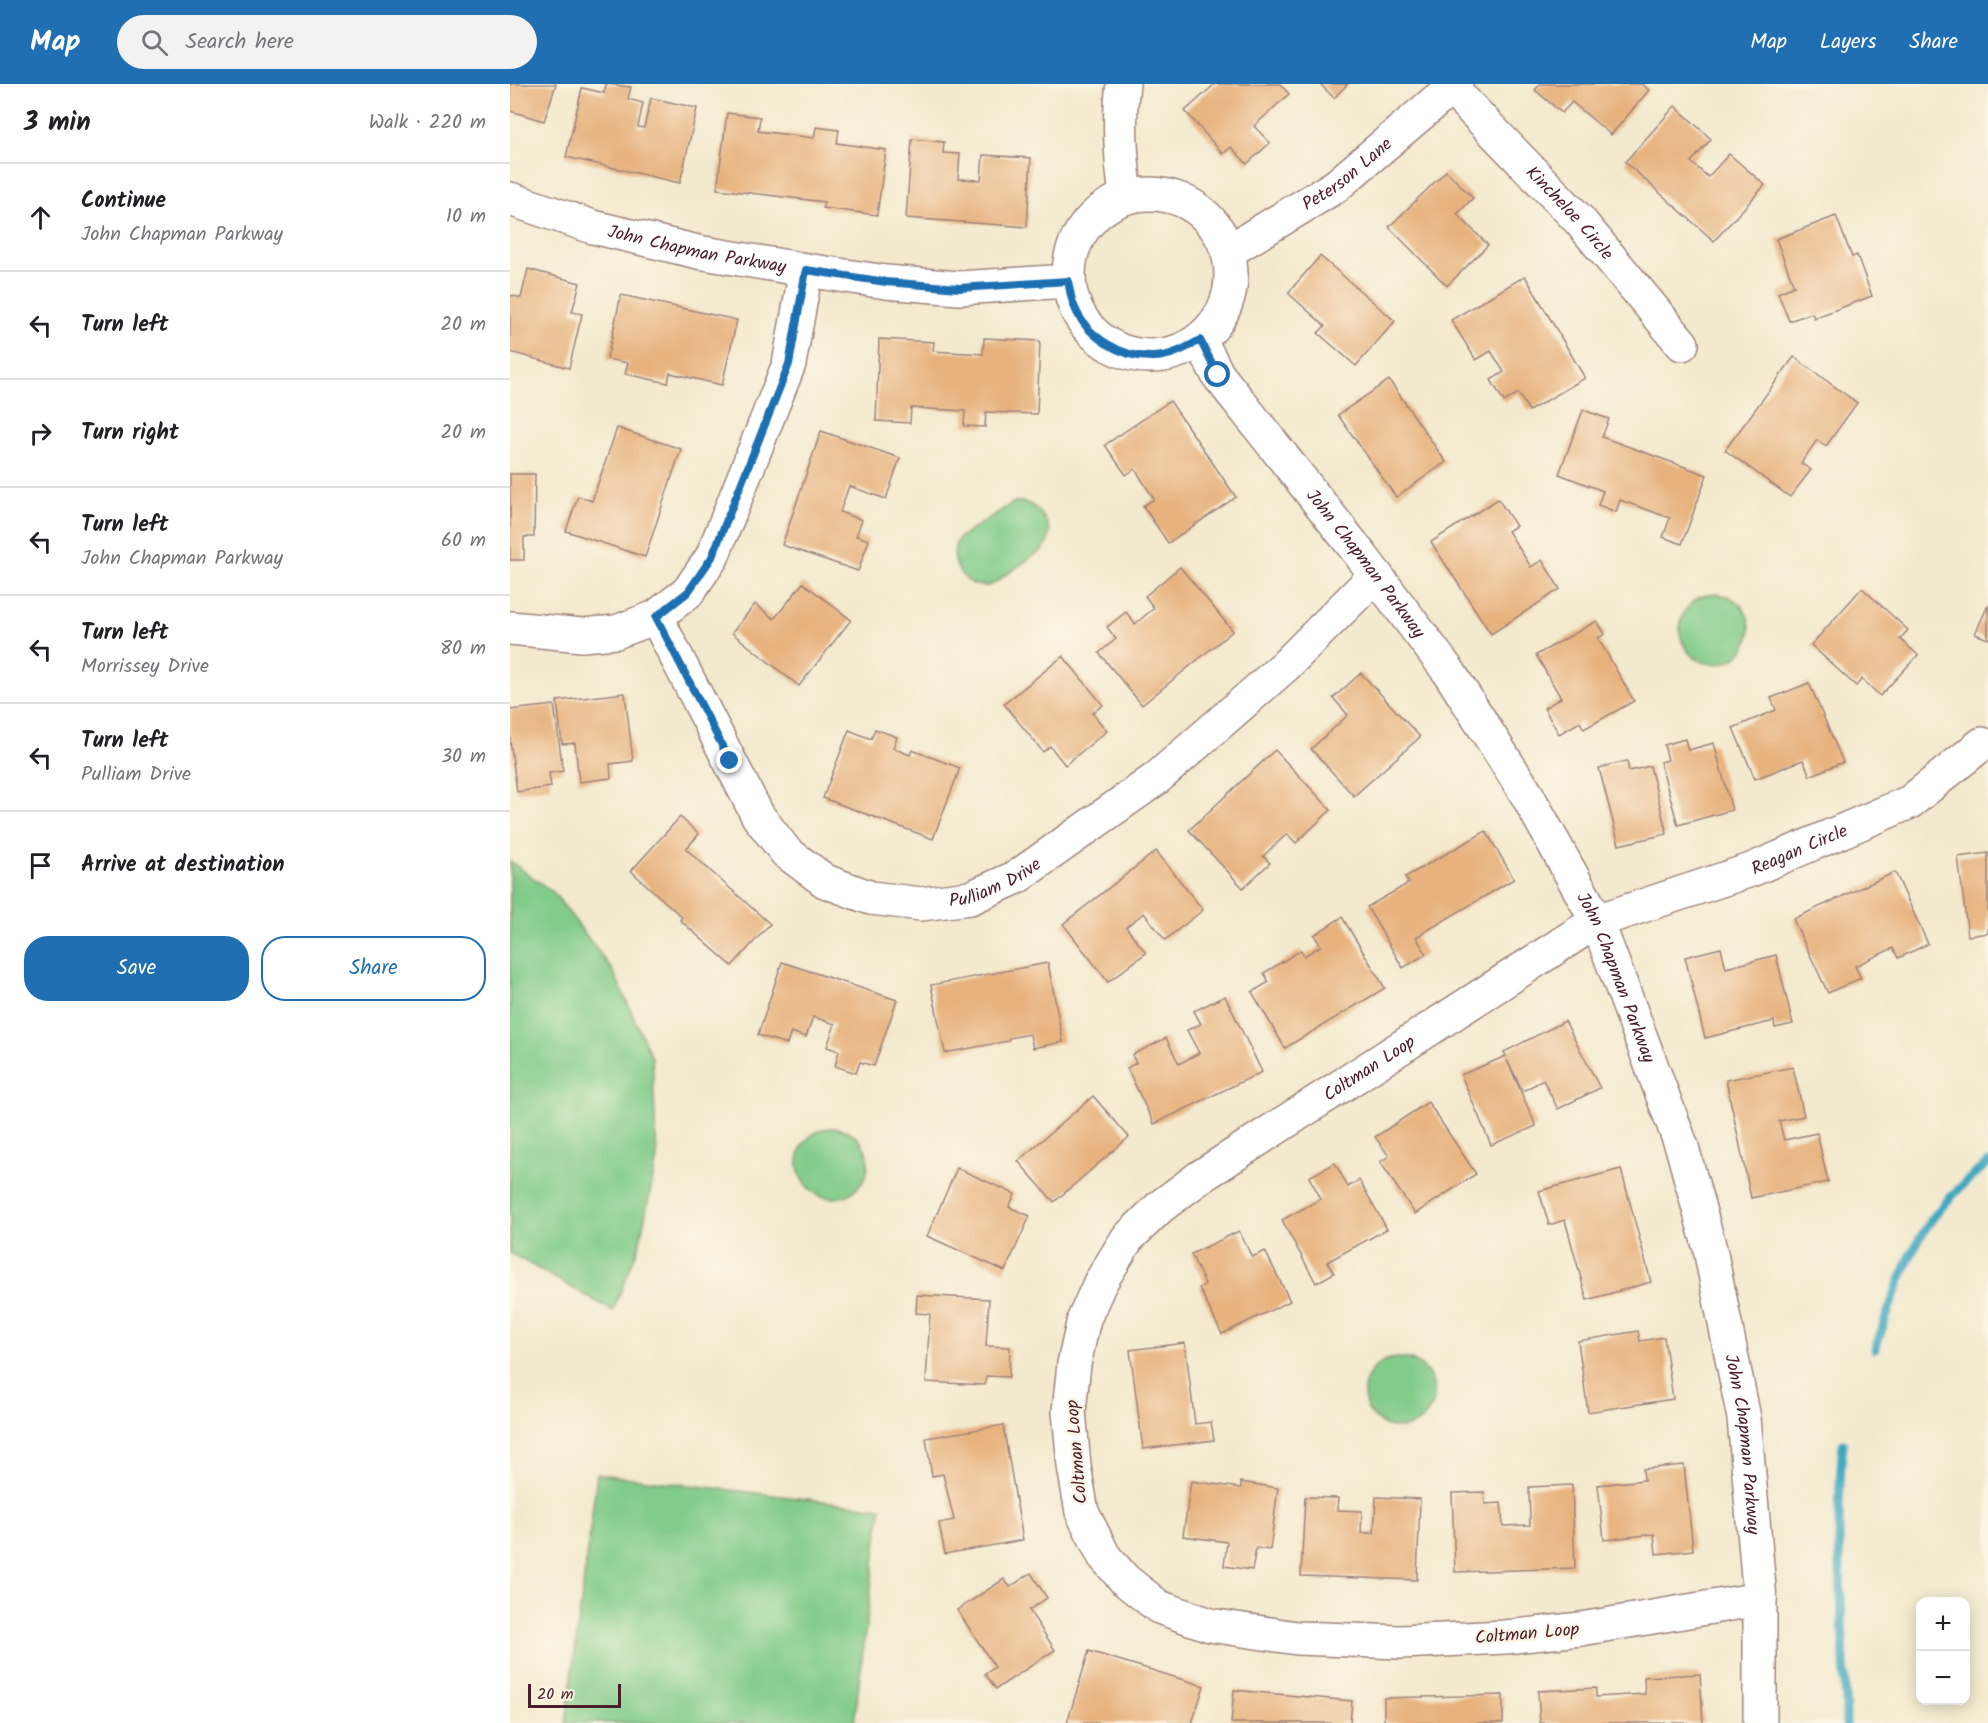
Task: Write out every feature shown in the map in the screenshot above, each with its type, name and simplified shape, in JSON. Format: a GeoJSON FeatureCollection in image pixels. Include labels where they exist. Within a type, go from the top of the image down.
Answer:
{"type":"FeatureCollection","features":[{"type":"Feature","properties":{"kind":"street"},"geometry":{"type":"LineString","coordinates":[[1123,84],[1121,100],[1122,168],[1126,196]]}},
{"type":"Feature","properties":{"kind":"street","name":"Peterson Lane"},"geometry":{"type":"LineString","coordinates":[[1229,250],[1336,186],[1454,86]]}},
{"type":"Feature","properties":{"kind":"street","name":"Kincheloe Circle"},"geometry":{"type":"LineString","coordinates":[[1454,86],[1579,220],[1682,344]]}},
{"type":"Feature","properties":{"kind":"street"},"geometry":{"type":"LineString","coordinates":[[1155,193],[1186,201],[1209,217],[1229,250],[1233,280],[1226,308],[1200,340],[1181,351],[1153,357],[1118,351],[1094,335],[1075,309],[1068,281],[1068,264],[1077,236],[1106,206],[1126,196],[1155,193]]}},
{"type":"Feature","properties":{"kind":"street","name":"John Chapman Parkway"},"geometry":{"type":"LineString","coordinates":[[510,199],[593,228],[698,252],[886,282],[959,288],[1068,281]]}},
{"type":"Feature","properties":{"kind":"street"},"geometry":{"type":"LineString","coordinates":[[510,628],[582,635],[616,632],[656,617],[688,592],[712,557],[789,364],[806,270]]}},
{"type":"Feature","properties":{"kind":"street","name":"John Chapman Parkway"},"geometry":{"type":"LineString","coordinates":[[1200,340],[1218,375],[1376,575],[1449,672],[1526,793],[1597,921],[1682,1147],[1710,1249],[1744,1418],[1760,1599],[1760,1723]]}},
{"type":"Feature","properties":{"kind":"street","name":"Pulliam Drive"},"geometry":{"type":"LineString","coordinates":[[656,617],[758,816],[786,852],[825,880],[871,898],[921,904],[970,898],[1017,877],[1157,778],[1285,666],[1376,575]]}},
{"type":"Feature","properties":{"kind":"street","name":"Reagan Circle"},"geometry":{"type":"LineString","coordinates":[[1597,921],[1751,870],[1910,802],[1982,744]]}},
{"type":"Feature","properties":{"kind":"street","name":"Coltman Loop"},"geometry":{"type":"LineString","coordinates":[[1597,921],[1200,1177],[1160,1207],[1127,1239],[1100,1283],[1084,1319],[1074,1364],[1069,1411],[1074,1466],[1082,1512],[1104,1556],[1125,1580],[1160,1607],[1210,1625],[1297,1638],[1401,1642],[1505,1637],[1581,1629],[1760,1599]]}},
{"type":"Feature","properties":{"kind":"green space"},"geometry":{"type":"Polygon","coordinates":[[[1014,502],[1027,503],[1037,509],[1045,519],[1050,531],[1047,544],[1042,550],[991,585],[973,584],[960,572],[956,564],[955,547],[959,538],[1014,502]]]}},
{"type":"Feature","properties":{"kind":"green space"},"geometry":{"type":"Polygon","coordinates":[[[1715,594],[1728,597],[1740,604],[1747,616],[1750,629],[1747,642],[1740,654],[1728,661],[1715,664],[1702,661],[1690,654],[1683,642],[1680,629],[1683,616],[1690,604],[1702,597],[1715,594]]]}},
{"type":"Feature","properties":{"kind":"green space"},"geometry":{"type":"Polygon","coordinates":[[[510,861],[554,893],[613,971],[652,1058],[657,1158],[639,1246],[613,1311],[510,1253],[510,861]]]}},
{"type":"Feature","properties":{"kind":"green space"},"geometry":{"type":"Polygon","coordinates":[[[833,1128],[852,1134],[862,1144],[868,1163],[862,1182],[852,1192],[833,1198],[814,1192],[804,1182],[798,1163],[804,1144],[814,1134],[833,1128]]]}},
{"type":"Feature","properties":{"kind":"green space"},"geometry":{"type":"Polygon","coordinates":[[[1399,1358],[1412,1361],[1424,1368],[1431,1380],[1434,1393],[1431,1406],[1424,1418],[1412,1425],[1399,1428],[1386,1425],[1374,1418],[1367,1406],[1364,1393],[1367,1380],[1374,1368],[1386,1361],[1399,1358]]]}},
{"type":"Feature","properties":{"kind":"green space"},"geometry":{"type":"Polygon","coordinates":[[[597,1474],[881,1508],[854,1723],[566,1723],[597,1474]]]}},
{"type":"Feature","properties":{"kind":"building"},"geometry":{"type":"Polygon","coordinates":[[[510,84],[556,84],[544,121],[510,111],[510,84]]]}},
{"type":"Feature","properties":{"kind":"building"},"geometry":{"type":"Polygon","coordinates":[[[606,84],[631,87],[628,99],[643,103],[638,127],[644,128],[651,98],[697,108],[680,183],[566,157],[582,88],[604,93],[606,84]]]}},
{"type":"Feature","properties":{"kind":"building"},"geometry":{"type":"Polygon","coordinates":[[[1215,84],[1280,84],[1289,94],[1254,126],[1270,143],[1247,164],[1231,147],[1223,154],[1185,111],[1215,84]]]}},
{"type":"Feature","properties":{"kind":"building"},"geometry":{"type":"Polygon","coordinates":[[[1320,84],[1348,84],[1334,98],[1320,84]]]}},
{"type":"Feature","properties":{"kind":"building"},"geometry":{"type":"Polygon","coordinates":[[[1540,84],[1642,84],[1649,90],[1611,135],[1572,102],[1562,113],[1535,90],[1540,84]]]}},
{"type":"Feature","properties":{"kind":"building"},"geometry":{"type":"Polygon","coordinates":[[[1675,106],[1711,139],[1691,162],[1708,177],[1729,154],[1765,185],[1714,241],[1625,162],[1675,106]]]}},
{"type":"Feature","properties":{"kind":"building"},"geometry":{"type":"Polygon","coordinates":[[[727,113],[760,117],[758,131],[814,138],[816,127],[839,130],[837,143],[886,150],[877,215],[823,208],[824,202],[717,189],[727,113]]]}},
{"type":"Feature","properties":{"kind":"building"},"geometry":{"type":"Polygon","coordinates":[[[912,139],[944,142],[943,153],[960,154],[958,179],[981,180],[983,155],[1031,158],[1027,227],[906,218],[912,139]]]}},
{"type":"Feature","properties":{"kind":"building"},"geometry":{"type":"Polygon","coordinates":[[[1446,171],[1473,198],[1457,214],[1488,245],[1447,286],[1389,227],[1446,171]]]}},
{"type":"Feature","properties":{"kind":"building"},"geometry":{"type":"Polygon","coordinates":[[[1836,216],[1852,257],[1857,255],[1872,296],[1814,318],[1812,313],[1789,321],[1778,293],[1794,286],[1776,239],[1836,216]]]}},
{"type":"Feature","properties":{"kind":"building"},"geometry":{"type":"Polygon","coordinates":[[[1320,256],[1395,321],[1356,366],[1318,333],[1325,326],[1288,293],[1320,256]]]}},
{"type":"Feature","properties":{"kind":"building"},"geometry":{"type":"Polygon","coordinates":[[[528,269],[580,283],[572,312],[582,314],[569,368],[510,352],[510,295],[521,298],[528,269]]]}},
{"type":"Feature","properties":{"kind":"building"},"geometry":{"type":"Polygon","coordinates":[[[1525,276],[1585,378],[1529,411],[1518,393],[1504,402],[1491,380],[1504,372],[1491,351],[1476,360],[1451,320],[1525,276]]]}},
{"type":"Feature","properties":{"kind":"building"},"geometry":{"type":"Polygon","coordinates":[[[621,295],[737,320],[722,385],[670,373],[668,383],[625,374],[628,363],[607,359],[621,295]]]}},
{"type":"Feature","properties":{"kind":"building"},"geometry":{"type":"Polygon","coordinates":[[[984,338],[1040,341],[1037,414],[986,412],[985,427],[964,426],[965,411],[911,408],[910,423],[876,421],[879,339],[934,342],[933,351],[983,354],[984,338]]]}},
{"type":"Feature","properties":{"kind":"building"},"geometry":{"type":"Polygon","coordinates":[[[1794,357],[1857,403],[1826,446],[1817,440],[1801,463],[1811,470],[1790,497],[1725,450],[1794,357]]]}},
{"type":"Feature","properties":{"kind":"building"},"geometry":{"type":"Polygon","coordinates":[[[1389,380],[1446,462],[1396,497],[1338,415],[1389,380]]]}},
{"type":"Feature","properties":{"kind":"building"},"geometry":{"type":"Polygon","coordinates":[[[1170,401],[1236,497],[1168,543],[1143,506],[1154,499],[1135,469],[1126,475],[1105,445],[1170,401]]]}},
{"type":"Feature","properties":{"kind":"building"},"geometry":{"type":"Polygon","coordinates":[[[1583,410],[1609,419],[1602,437],[1707,475],[1682,544],[1663,537],[1670,518],[1620,500],[1616,512],[1598,505],[1603,491],[1559,474],[1583,410]]]}},
{"type":"Feature","properties":{"kind":"building"},"geometry":{"type":"Polygon","coordinates":[[[617,428],[681,449],[645,557],[566,531],[578,496],[592,501],[617,428]]]}},
{"type":"Feature","properties":{"kind":"building"},"geometry":{"type":"Polygon","coordinates":[[[821,431],[900,458],[886,499],[849,486],[840,512],[862,520],[856,536],[869,540],[858,571],[782,545],[821,431]]]}},
{"type":"Feature","properties":{"kind":"building"},"geometry":{"type":"Polygon","coordinates":[[[510,474],[535,474],[534,537],[524,537],[524,560],[510,560],[510,474]]]}},
{"type":"Feature","properties":{"kind":"building"},"geometry":{"type":"Polygon","coordinates":[[[1498,499],[1516,526],[1508,531],[1531,567],[1542,560],[1560,589],[1491,634],[1431,542],[1498,499]]]}},
{"type":"Feature","properties":{"kind":"building"},"geometry":{"type":"Polygon","coordinates":[[[1180,567],[1233,631],[1142,705],[1099,653],[1116,639],[1107,627],[1126,612],[1135,624],[1154,608],[1145,596],[1180,567]]]}},
{"type":"Feature","properties":{"kind":"building"},"geometry":{"type":"Polygon","coordinates":[[[803,583],[851,620],[799,686],[732,633],[755,604],[774,619],[803,583]]]}},
{"type":"Feature","properties":{"kind":"building"},"geometry":{"type":"Polygon","coordinates":[[[1862,588],[1908,630],[1900,639],[1918,655],[1880,696],[1862,679],[1856,686],[1811,645],[1862,588]]]}},
{"type":"Feature","properties":{"kind":"building"},"geometry":{"type":"Polygon","coordinates":[[[1988,605],[1988,639],[1975,634],[1988,605]]]}},
{"type":"Feature","properties":{"kind":"building"},"geometry":{"type":"Polygon","coordinates":[[[1597,621],[1605,634],[1598,638],[1634,701],[1584,729],[1580,722],[1559,734],[1544,708],[1561,698],[1536,655],[1597,621]]]}},
{"type":"Feature","properties":{"kind":"building"},"geometry":{"type":"Polygon","coordinates":[[[1063,656],[1103,705],[1092,713],[1107,731],[1065,765],[1050,746],[1043,752],[1004,704],[1063,656]]]}},
{"type":"Feature","properties":{"kind":"building"},"geometry":{"type":"Polygon","coordinates":[[[1361,673],[1420,737],[1354,796],[1311,749],[1348,715],[1333,698],[1361,673]]]}},
{"type":"Feature","properties":{"kind":"building"},"geometry":{"type":"Polygon","coordinates":[[[1809,683],[1843,762],[1810,776],[1803,760],[1755,779],[1733,728],[1776,710],[1771,698],[1809,683]]]}},
{"type":"Feature","properties":{"kind":"building"},"geometry":{"type":"Polygon","coordinates":[[[625,693],[633,761],[610,764],[611,778],[579,782],[575,743],[562,744],[557,701],[625,693]]]}},
{"type":"Feature","properties":{"kind":"building"},"geometry":{"type":"Polygon","coordinates":[[[554,705],[563,771],[549,773],[551,787],[517,792],[510,740],[510,710],[554,705]]]}},
{"type":"Feature","properties":{"kind":"building"},"geometry":{"type":"Polygon","coordinates":[[[875,729],[897,737],[893,748],[910,755],[912,750],[960,768],[933,839],[823,798],[849,730],[871,739],[875,729]]]}},
{"type":"Feature","properties":{"kind":"building"},"geometry":{"type":"Polygon","coordinates":[[[1685,739],[1688,750],[1714,743],[1732,810],[1678,825],[1660,762],[1668,760],[1664,745],[1685,739]]]}},
{"type":"Feature","properties":{"kind":"building"},"geometry":{"type":"Polygon","coordinates":[[[1275,750],[1331,810],[1296,843],[1287,834],[1263,856],[1270,863],[1243,888],[1189,830],[1275,750]]]}},
{"type":"Feature","properties":{"kind":"building"},"geometry":{"type":"Polygon","coordinates":[[[1627,761],[1629,771],[1650,766],[1667,834],[1619,845],[1599,768],[1627,761]]]}},
{"type":"Feature","properties":{"kind":"building"},"geometry":{"type":"Polygon","coordinates":[[[680,817],[699,834],[686,849],[770,924],[732,966],[680,920],[682,917],[631,871],[680,817]]]}},
{"type":"Feature","properties":{"kind":"building"},"geometry":{"type":"Polygon","coordinates":[[[1486,831],[1514,879],[1416,937],[1426,954],[1403,968],[1367,907],[1409,883],[1405,877],[1486,831]]]}},
{"type":"Feature","properties":{"kind":"building"},"geometry":{"type":"Polygon","coordinates":[[[1156,851],[1203,910],[1165,940],[1144,913],[1126,927],[1146,953],[1108,982],[1063,924],[1156,851]]]}},
{"type":"Feature","properties":{"kind":"building"},"geometry":{"type":"Polygon","coordinates":[[[1988,853],[1988,933],[1968,936],[1958,857],[1988,853]]]}},
{"type":"Feature","properties":{"kind":"building"},"geometry":{"type":"Polygon","coordinates":[[[1895,872],[1928,944],[1898,958],[1893,948],[1855,966],[1861,978],[1828,993],[1793,919],[1895,872]]]}},
{"type":"Feature","properties":{"kind":"building"},"geometry":{"type":"Polygon","coordinates":[[[1342,917],[1385,988],[1285,1048],[1252,992],[1269,982],[1264,973],[1301,950],[1304,956],[1321,946],[1314,935],[1342,917]]]}},
{"type":"Feature","properties":{"kind":"building"},"geometry":{"type":"Polygon","coordinates":[[[1721,948],[1726,968],[1776,955],[1793,1024],[1775,1028],[1774,1021],[1705,1038],[1685,957],[1721,948]]]}},
{"type":"Feature","properties":{"kind":"building"},"geometry":{"type":"Polygon","coordinates":[[[782,962],[897,1000],[874,1066],[860,1062],[856,1073],[835,1066],[839,1051],[827,1047],[835,1024],[813,1017],[806,1037],[791,1032],[787,1044],[758,1035],[782,962]]]}},
{"type":"Feature","properties":{"kind":"building"},"geometry":{"type":"Polygon","coordinates":[[[1048,963],[1063,1042],[1033,1048],[1030,1034],[1009,1038],[1009,1041],[945,1053],[931,985],[1048,963]]]}},
{"type":"Feature","properties":{"kind":"building"},"geometry":{"type":"Polygon","coordinates":[[[1225,996],[1262,1072],[1154,1124],[1127,1068],[1136,1063],[1132,1055],[1166,1038],[1179,1064],[1199,1053],[1187,1030],[1201,1024],[1194,1011],[1225,996]]]}},
{"type":"Feature","properties":{"kind":"building"},"geometry":{"type":"Polygon","coordinates":[[[1565,1021],[1600,1088],[1558,1109],[1543,1080],[1523,1091],[1507,1060],[1536,1126],[1491,1145],[1461,1075],[1506,1056],[1504,1052],[1565,1021]]]}},
{"type":"Feature","properties":{"kind":"building"},"geometry":{"type":"Polygon","coordinates":[[[1793,1067],[1804,1116],[1779,1121],[1784,1140],[1817,1133],[1828,1182],[1751,1198],[1726,1080],[1793,1067]]]}},
{"type":"Feature","properties":{"kind":"building"},"geometry":{"type":"Polygon","coordinates":[[[1093,1096],[1129,1137],[1054,1202],[1018,1161],[1093,1096]]]}},
{"type":"Feature","properties":{"kind":"building"},"geometry":{"type":"Polygon","coordinates":[[[1428,1102],[1476,1174],[1415,1214],[1380,1162],[1389,1156],[1375,1137],[1428,1102]]]}},
{"type":"Feature","properties":{"kind":"building"},"geometry":{"type":"Polygon","coordinates":[[[1335,1163],[1348,1187],[1359,1180],[1387,1229],[1327,1262],[1334,1273],[1316,1283],[1282,1220],[1321,1199],[1309,1177],[1335,1163]]]}},
{"type":"Feature","properties":{"kind":"building"},"geometry":{"type":"Polygon","coordinates":[[[957,1168],[1015,1194],[1009,1207],[1030,1216],[1005,1271],[927,1236],[957,1168]]]}},
{"type":"Feature","properties":{"kind":"building"},"geometry":{"type":"Polygon","coordinates":[[[1621,1169],[1651,1282],[1587,1300],[1565,1220],[1549,1225],[1539,1191],[1621,1169]]]}},
{"type":"Feature","properties":{"kind":"building"},"geometry":{"type":"Polygon","coordinates":[[[1239,1231],[1252,1257],[1265,1251],[1290,1301],[1222,1334],[1199,1288],[1205,1284],[1191,1254],[1239,1231]]]}},
{"type":"Feature","properties":{"kind":"building"},"geometry":{"type":"Polygon","coordinates":[[[917,1295],[989,1299],[986,1346],[1010,1347],[1009,1377],[986,1376],[985,1385],[926,1382],[930,1314],[916,1313],[917,1295]]]}},
{"type":"Feature","properties":{"kind":"building"},"geometry":{"type":"Polygon","coordinates":[[[1638,1331],[1640,1341],[1664,1337],[1673,1399],[1588,1412],[1578,1341],[1638,1331]]]}},
{"type":"Feature","properties":{"kind":"building"},"geometry":{"type":"Polygon","coordinates":[[[1185,1343],[1195,1424],[1211,1422],[1214,1440],[1143,1449],[1130,1350],[1185,1343]]]}},
{"type":"Feature","properties":{"kind":"building"},"geometry":{"type":"Polygon","coordinates":[[[1003,1425],[1023,1540],[945,1554],[939,1523],[954,1520],[943,1474],[932,1476],[926,1438],[1003,1425]]]}},
{"type":"Feature","properties":{"kind":"building"},"geometry":{"type":"Polygon","coordinates":[[[1684,1465],[1693,1550],[1656,1554],[1654,1534],[1604,1540],[1598,1485],[1644,1480],[1643,1469],[1684,1465]]]}},
{"type":"Feature","properties":{"kind":"building"},"geometry":{"type":"Polygon","coordinates":[[[1191,1481],[1241,1488],[1241,1482],[1278,1488],[1270,1550],[1256,1548],[1252,1570],[1224,1566],[1227,1542],[1183,1536],[1191,1481]]]}},
{"type":"Feature","properties":{"kind":"building"},"geometry":{"type":"Polygon","coordinates":[[[1572,1485],[1575,1568],[1455,1572],[1452,1493],[1484,1492],[1485,1504],[1501,1503],[1503,1526],[1530,1525],[1529,1487],[1572,1485]]]}},
{"type":"Feature","properties":{"kind":"building"},"geometry":{"type":"Polygon","coordinates":[[[1305,1497],[1338,1498],[1337,1510],[1362,1511],[1361,1533],[1374,1533],[1376,1497],[1420,1499],[1417,1580],[1301,1576],[1305,1497]]]}},
{"type":"Feature","properties":{"kind":"building"},"geometry":{"type":"Polygon","coordinates":[[[1031,1573],[1047,1598],[1029,1610],[1055,1650],[996,1689],[985,1674],[995,1667],[957,1610],[1004,1579],[1010,1587],[1031,1573]]]}},
{"type":"Feature","properties":{"kind":"building"},"geometry":{"type":"Polygon","coordinates":[[[1089,1651],[1204,1686],[1192,1723],[1067,1723],[1089,1651]]]}},
{"type":"Feature","properties":{"kind":"building"},"geometry":{"type":"Polygon","coordinates":[[[1700,1674],[1703,1723],[1540,1723],[1538,1691],[1596,1688],[1596,1697],[1645,1694],[1644,1677],[1700,1674]]]}},
{"type":"Feature","properties":{"kind":"building"},"geometry":{"type":"Polygon","coordinates":[[[1234,1690],[1352,1701],[1350,1723],[1231,1723],[1234,1690]]]}},
{"type":"Feature","properties":{"kind":"building"},"geometry":{"type":"Polygon","coordinates":[[[1503,1695],[1503,1723],[1384,1723],[1384,1698],[1503,1695]]]}},
{"type":"Feature","properties":{"kind":"waterway"},"geometry":{"type":"LineString","coordinates":[[1875,1349],[1898,1284],[1930,1222],[1949,1199],[1988,1163]]}},
{"type":"Feature","properties":{"kind":"waterway"},"geometry":{"type":"LineString","coordinates":[[1843,1444],[1839,1549],[1846,1723]]}},
{"type":"Feature","properties":{"kind":"route"},"geometry":{"type":"LineString","coordinates":[[730,761],[656,617],[688,592],[712,557],[789,364],[806,270],[886,282],[959,288],[1068,281],[1075,309],[1094,335],[1118,351],[1153,357],[1181,351],[1200,340],[1218,375]]}}]}
